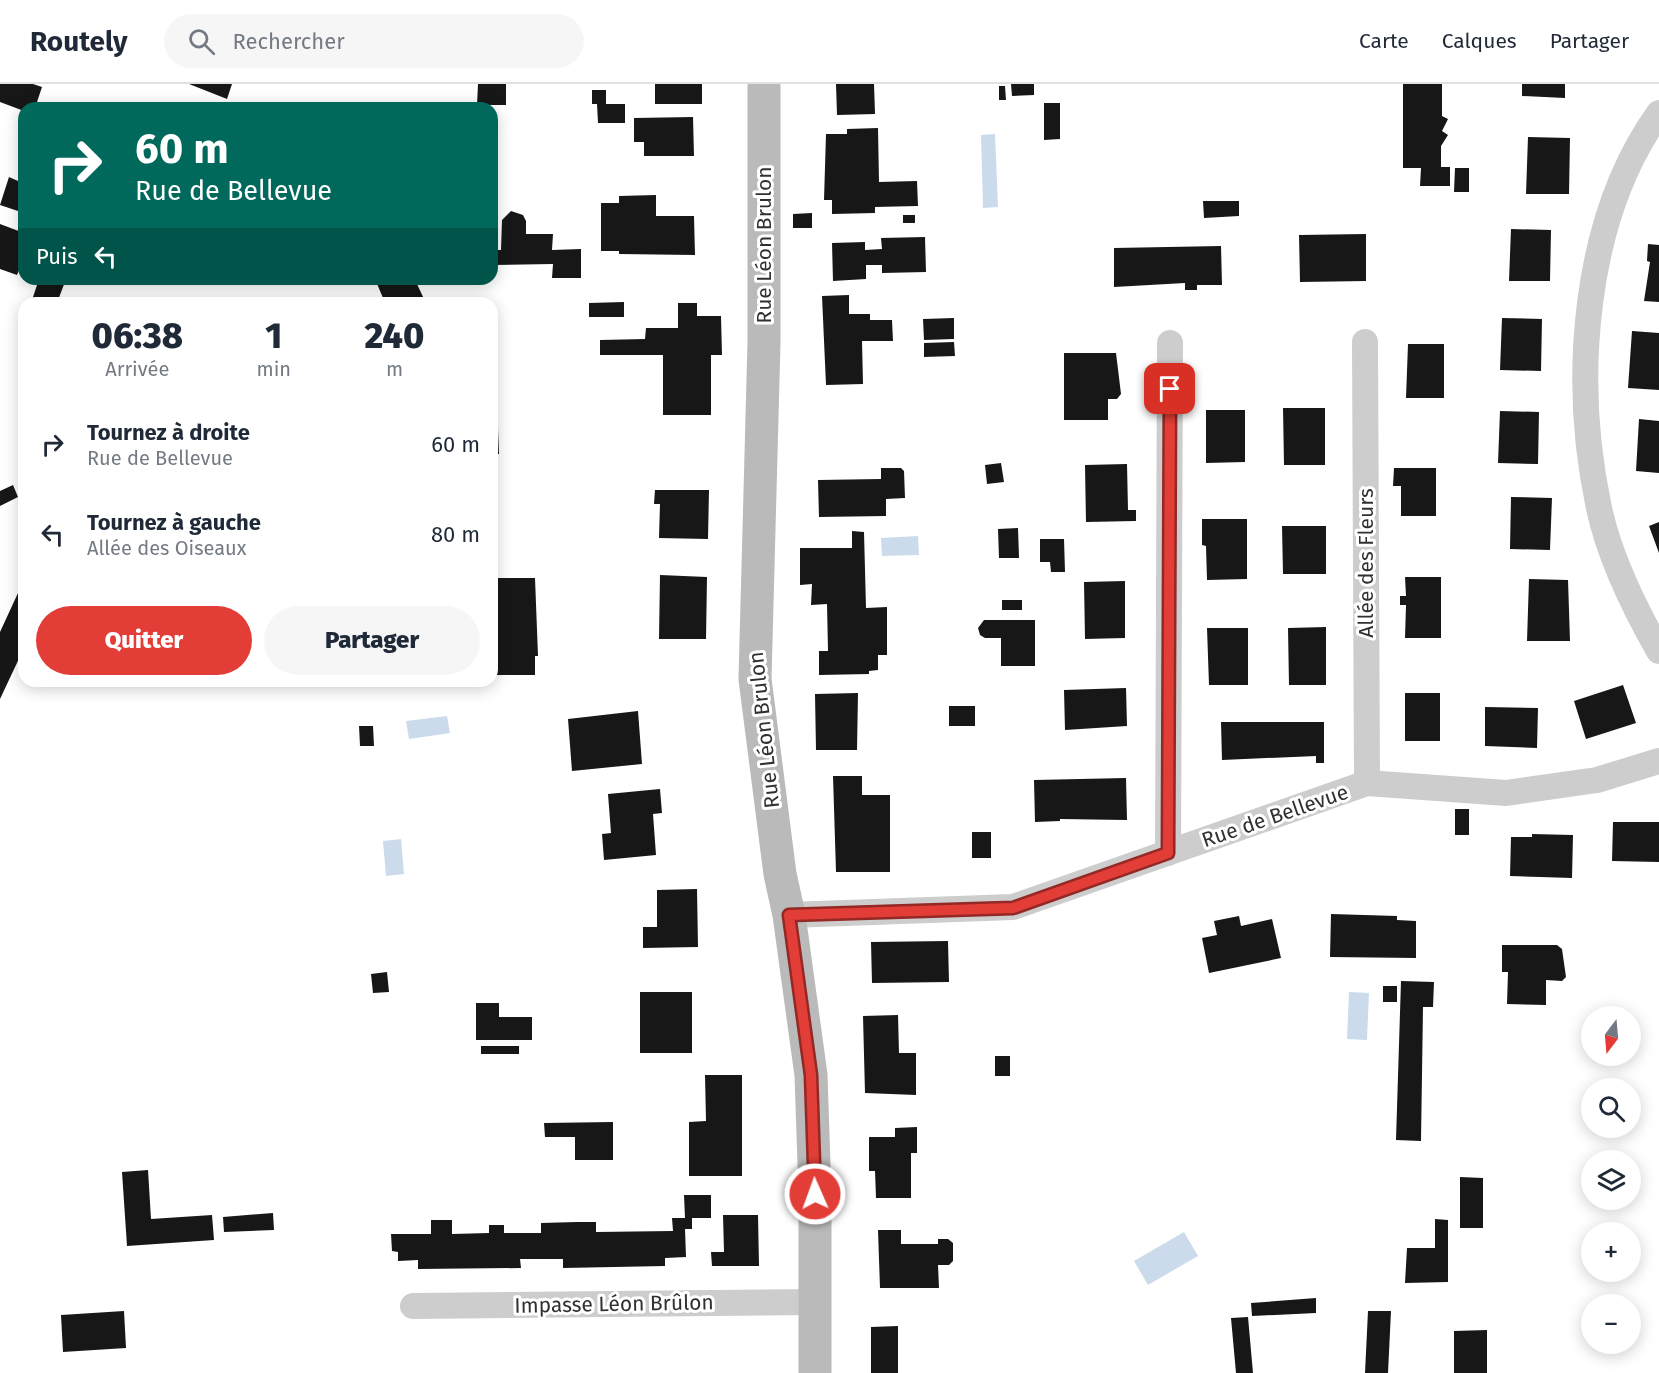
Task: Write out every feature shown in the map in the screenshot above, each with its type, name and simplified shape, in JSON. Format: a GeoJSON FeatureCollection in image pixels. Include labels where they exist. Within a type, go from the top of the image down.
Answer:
{"type":"FeatureCollection","features":[{"type":"Feature","properties":{"kind":"street","name":"Rue Léon Brulon"},"geometry":{"type":"LineString","coordinates":[[764,84],[764,342],[755,679],[780,873],[789,915],[811,1075],[814,1373]]}},
{"type":"Feature","properties":{"kind":"street"},"geometry":{"type":"LineString","coordinates":[[1659,113],[1641,138],[1612,201],[1592,292],[1585,381],[1589,446],[1599,510],[1622,575],[1659,651]]}},
{"type":"Feature","properties":{"kind":"street","name":"Allée des Fleurs"},"geometry":{"type":"LineString","coordinates":[[1365,342],[1367,783]]}},
{"type":"Feature","properties":{"kind":"street"},"geometry":{"type":"LineString","coordinates":[[1168,853],[1170,343]]}},
{"type":"Feature","properties":{"kind":"street","name":"Rue de Bellevue"},"geometry":{"type":"LineString","coordinates":[[789,915],[1013,908],[1367,783],[1506,794],[1597,780],[1659,761]]}},
{"type":"Feature","properties":{"kind":"street","name":"Impasse Léon Brûlon"},"geometry":{"type":"LineString","coordinates":[[412,1306],[814,1302]]}},
{"type":"Feature","properties":{"kind":"water"},"geometry":{"type":"Polygon","coordinates":[[[995,134],[998,207],[983,208],[981,135],[995,134]]]}},
{"type":"Feature","properties":{"kind":"water"},"geometry":{"type":"Polygon","coordinates":[[[918,536],[919,555],[882,556],[881,538],[918,536]]]}},
{"type":"Feature","properties":{"kind":"water"},"geometry":{"type":"Polygon","coordinates":[[[447,716],[450,733],[409,739],[406,721],[447,716]]]}},
{"type":"Feature","properties":{"kind":"water"},"geometry":{"type":"Polygon","coordinates":[[[401,839],[404,874],[386,876],[383,841],[401,839]]]}},
{"type":"Feature","properties":{"kind":"water"},"geometry":{"type":"Polygon","coordinates":[[[1349,992],[1369,993],[1367,1040],[1347,1039],[1349,992]]]}},
{"type":"Feature","properties":{"kind":"water"},"geometry":{"type":"Polygon","coordinates":[[[1184,1232],[1198,1256],[1148,1285],[1134,1261],[1184,1232]]]}},
{"type":"Feature","properties":{"kind":"building"},"geometry":{"type":"Polygon","coordinates":[[[0,84],[33,84],[42,87],[37,102],[18,102],[18,109],[0,102],[0,84]]]}},
{"type":"Feature","properties":{"kind":"building"},"geometry":{"type":"Polygon","coordinates":[[[189,84],[232,84],[227,99],[189,84]]]}},
{"type":"Feature","properties":{"kind":"building"},"geometry":{"type":"Polygon","coordinates":[[[478,84],[506,84],[506,105],[498,105],[498,102],[477,102],[478,84]]]}},
{"type":"Feature","properties":{"kind":"building"},"geometry":{"type":"Polygon","coordinates":[[[655,84],[702,84],[702,104],[655,104],[655,84]]]}},
{"type":"Feature","properties":{"kind":"building"},"geometry":{"type":"Polygon","coordinates":[[[836,84],[874,84],[875,114],[837,115],[836,84]]]}},
{"type":"Feature","properties":{"kind":"building"},"geometry":{"type":"Polygon","coordinates":[[[1011,84],[1034,84],[1034,95],[1012,96],[1011,84]]]}},
{"type":"Feature","properties":{"kind":"building"},"geometry":{"type":"Polygon","coordinates":[[[1403,84],[1442,84],[1442,116],[1448,119],[1442,131],[1448,135],[1441,146],[1441,167],[1450,167],[1450,186],[1420,186],[1421,168],[1403,168],[1403,84]]]}},
{"type":"Feature","properties":{"kind":"building"},"geometry":{"type":"Polygon","coordinates":[[[1522,84],[1565,84],[1565,98],[1522,96],[1522,84]]]}},
{"type":"Feature","properties":{"kind":"building"},"geometry":{"type":"Polygon","coordinates":[[[999,86],[1005,86],[1006,100],[999,100],[999,86]]]}},
{"type":"Feature","properties":{"kind":"building"},"geometry":{"type":"Polygon","coordinates":[[[592,90],[606,90],[606,104],[625,104],[625,123],[598,123],[597,104],[592,104],[592,90]]]}},
{"type":"Feature","properties":{"kind":"building"},"geometry":{"type":"Polygon","coordinates":[[[1044,103],[1060,103],[1060,139],[1044,140],[1044,103]]]}},
{"type":"Feature","properties":{"kind":"building"},"geometry":{"type":"Polygon","coordinates":[[[693,117],[694,156],[644,156],[644,142],[634,142],[634,118],[693,117]]]}},
{"type":"Feature","properties":{"kind":"building"},"geometry":{"type":"Polygon","coordinates":[[[878,128],[879,182],[917,181],[918,206],[875,207],[875,213],[832,214],[832,200],[824,200],[826,134],[847,134],[847,129],[878,128]]]}},
{"type":"Feature","properties":{"kind":"building"},"geometry":{"type":"Polygon","coordinates":[[[1528,137],[1570,138],[1569,194],[1526,194],[1528,137]]]}},
{"type":"Feature","properties":{"kind":"building"},"geometry":{"type":"Polygon","coordinates":[[[1455,168],[1469,168],[1469,192],[1454,192],[1455,168]]]}},
{"type":"Feature","properties":{"kind":"building"},"geometry":{"type":"Polygon","coordinates":[[[9,177],[18,181],[18,211],[0,205],[9,177]]]}},
{"type":"Feature","properties":{"kind":"building"},"geometry":{"type":"Polygon","coordinates":[[[656,195],[656,216],[694,216],[695,255],[619,254],[619,251],[601,251],[601,203],[619,203],[619,196],[656,195]]]}},
{"type":"Feature","properties":{"kind":"building"},"geometry":{"type":"Polygon","coordinates":[[[1203,201],[1239,201],[1239,216],[1204,218],[1203,201]]]}},
{"type":"Feature","properties":{"kind":"building"},"geometry":{"type":"Polygon","coordinates":[[[511,211],[523,215],[526,221],[526,234],[553,234],[552,250],[581,249],[581,278],[552,278],[553,264],[498,265],[502,220],[511,211]]]}},
{"type":"Feature","properties":{"kind":"building"},"geometry":{"type":"Polygon","coordinates":[[[812,213],[812,228],[793,228],[793,214],[812,213]]]}},
{"type":"Feature","properties":{"kind":"building"},"geometry":{"type":"Polygon","coordinates":[[[903,215],[915,215],[915,223],[903,223],[903,215]]]}},
{"type":"Feature","properties":{"kind":"building"},"geometry":{"type":"Polygon","coordinates":[[[0,224],[18,231],[18,272],[17,275],[0,269],[0,224]]]}},
{"type":"Feature","properties":{"kind":"building"},"geometry":{"type":"Polygon","coordinates":[[[1511,229],[1551,230],[1550,281],[1509,281],[1511,229]]]}},
{"type":"Feature","properties":{"kind":"building"},"geometry":{"type":"Polygon","coordinates":[[[1366,234],[1366,281],[1300,282],[1299,235],[1366,234]]]}},
{"type":"Feature","properties":{"kind":"building"},"geometry":{"type":"Polygon","coordinates":[[[925,237],[926,272],[882,273],[882,265],[866,265],[866,279],[833,281],[832,243],[865,242],[865,250],[882,249],[881,238],[925,237]]]}},
{"type":"Feature","properties":{"kind":"building"},"geometry":{"type":"Polygon","coordinates":[[[1648,244],[1659,245],[1659,302],[1644,301],[1650,262],[1647,261],[1648,244]]]}},
{"type":"Feature","properties":{"kind":"building"},"geometry":{"type":"Polygon","coordinates":[[[1221,246],[1222,285],[1197,285],[1197,290],[1185,290],[1185,283],[1114,287],[1114,248],[1221,246]]]}},
{"type":"Feature","properties":{"kind":"building"},"geometry":{"type":"Polygon","coordinates":[[[37,285],[64,285],[59,297],[33,297],[37,285]]]}},
{"type":"Feature","properties":{"kind":"building"},"geometry":{"type":"Polygon","coordinates":[[[378,285],[417,285],[423,297],[383,297],[378,285]]]}},
{"type":"Feature","properties":{"kind":"building"},"geometry":{"type":"Polygon","coordinates":[[[849,295],[849,314],[870,314],[870,320],[892,320],[893,341],[862,341],[863,384],[826,385],[822,296],[849,295]]]}},
{"type":"Feature","properties":{"kind":"building"},"geometry":{"type":"Polygon","coordinates":[[[624,302],[624,317],[589,317],[589,303],[624,302]]]}},
{"type":"Feature","properties":{"kind":"building"},"geometry":{"type":"Polygon","coordinates":[[[678,303],[697,303],[697,316],[721,316],[722,355],[711,355],[711,415],[663,415],[663,355],[600,355],[600,340],[645,339],[646,328],[678,328],[678,303]]]}},
{"type":"Feature","properties":{"kind":"building"},"geometry":{"type":"Polygon","coordinates":[[[954,318],[954,339],[924,340],[923,319],[954,318]]]}},
{"type":"Feature","properties":{"kind":"building"},"geometry":{"type":"Polygon","coordinates":[[[1502,318],[1542,319],[1541,371],[1500,370],[1502,318]]]}},
{"type":"Feature","properties":{"kind":"building"},"geometry":{"type":"Polygon","coordinates":[[[1632,331],[1659,333],[1659,390],[1628,388],[1632,331]]]}},
{"type":"Feature","properties":{"kind":"building"},"geometry":{"type":"Polygon","coordinates":[[[954,342],[955,356],[924,357],[924,343],[954,342]]]}},
{"type":"Feature","properties":{"kind":"building"},"geometry":{"type":"Polygon","coordinates":[[[1408,344],[1444,344],[1444,398],[1406,398],[1408,344]]]}},
{"type":"Feature","properties":{"kind":"building"},"geometry":{"type":"Polygon","coordinates":[[[1064,353],[1116,353],[1121,394],[1117,399],[1108,399],[1108,420],[1064,420],[1064,353]]]}},
{"type":"Feature","properties":{"kind":"building"},"geometry":{"type":"Polygon","coordinates":[[[1283,408],[1325,408],[1325,465],[1284,465],[1283,408]]]}},
{"type":"Feature","properties":{"kind":"building"},"geometry":{"type":"Polygon","coordinates":[[[1206,410],[1245,410],[1245,462],[1206,463],[1206,410]]]}},
{"type":"Feature","properties":{"kind":"building"},"geometry":{"type":"Polygon","coordinates":[[[1500,411],[1539,412],[1538,464],[1498,463],[1500,411]]]}},
{"type":"Feature","properties":{"kind":"building"},"geometry":{"type":"Polygon","coordinates":[[[1639,419],[1659,421],[1659,473],[1636,471],[1639,419]]]}},
{"type":"Feature","properties":{"kind":"building"},"geometry":{"type":"Polygon","coordinates":[[[1001,463],[1004,482],[987,484],[985,465],[1001,463]]]}},
{"type":"Feature","properties":{"kind":"building"},"geometry":{"type":"Polygon","coordinates":[[[1127,464],[1128,510],[1136,510],[1136,521],[1086,522],[1085,465],[1127,464]]]}},
{"type":"Feature","properties":{"kind":"building"},"geometry":{"type":"Polygon","coordinates":[[[881,468],[901,468],[904,471],[905,498],[886,499],[886,516],[819,517],[818,480],[881,479],[881,468]]]}},
{"type":"Feature","properties":{"kind":"building"},"geometry":{"type":"Polygon","coordinates":[[[1394,468],[1436,468],[1436,516],[1401,516],[1401,486],[1393,486],[1394,468]]]}},
{"type":"Feature","properties":{"kind":"building"},"geometry":{"type":"Polygon","coordinates":[[[13,485],[18,497],[0,506],[0,491],[13,485]]]}},
{"type":"Feature","properties":{"kind":"building"},"geometry":{"type":"Polygon","coordinates":[[[655,490],[709,490],[708,539],[659,538],[660,504],[654,504],[655,490]]]}},
{"type":"Feature","properties":{"kind":"building"},"geometry":{"type":"Polygon","coordinates":[[[1511,497],[1552,498],[1550,550],[1510,549],[1511,497]]]}},
{"type":"Feature","properties":{"kind":"building"},"geometry":{"type":"Polygon","coordinates":[[[1202,519],[1247,519],[1247,579],[1207,580],[1206,546],[1202,545],[1202,519]]]}},
{"type":"Feature","properties":{"kind":"building"},"geometry":{"type":"Polygon","coordinates":[[[1659,522],[1659,553],[1649,526],[1659,522]]]}},
{"type":"Feature","properties":{"kind":"building"},"geometry":{"type":"Polygon","coordinates":[[[1282,526],[1326,526],[1326,574],[1283,574],[1282,526]]]}},
{"type":"Feature","properties":{"kind":"building"},"geometry":{"type":"Polygon","coordinates":[[[1018,528],[1019,558],[999,558],[998,529],[1018,528]]]}},
{"type":"Feature","properties":{"kind":"building"},"geometry":{"type":"Polygon","coordinates":[[[852,531],[864,532],[866,608],[887,607],[887,655],[878,655],[878,670],[869,671],[869,674],[819,675],[819,651],[828,651],[827,604],[811,605],[812,584],[800,585],[800,548],[852,548],[852,531]]]}},
{"type":"Feature","properties":{"kind":"building"},"geometry":{"type":"Polygon","coordinates":[[[1040,539],[1064,539],[1065,572],[1051,572],[1050,562],[1040,562],[1040,539]]]}},
{"type":"Feature","properties":{"kind":"building"},"geometry":{"type":"Polygon","coordinates":[[[660,575],[707,577],[706,639],[659,639],[660,575]]]}},
{"type":"Feature","properties":{"kind":"building"},"geometry":{"type":"Polygon","coordinates":[[[1405,577],[1441,577],[1441,638],[1405,638],[1406,605],[1400,605],[1400,596],[1406,596],[1405,577]]]}},
{"type":"Feature","properties":{"kind":"building"},"geometry":{"type":"Polygon","coordinates":[[[498,578],[535,578],[538,656],[535,656],[535,675],[498,675],[498,578]]]}},
{"type":"Feature","properties":{"kind":"building"},"geometry":{"type":"Polygon","coordinates":[[[1529,579],[1568,580],[1570,641],[1527,641],[1529,579]]]}},
{"type":"Feature","properties":{"kind":"building"},"geometry":{"type":"Polygon","coordinates":[[[1125,581],[1125,638],[1085,639],[1084,582],[1125,581]]]}},
{"type":"Feature","properties":{"kind":"building"},"geometry":{"type":"Polygon","coordinates":[[[18,593],[18,661],[0,699],[0,632],[18,593]]]}},
{"type":"Feature","properties":{"kind":"building"},"geometry":{"type":"Polygon","coordinates":[[[1002,600],[1022,600],[1022,610],[1002,610],[1002,600]]]}},
{"type":"Feature","properties":{"kind":"building"},"geometry":{"type":"Polygon","coordinates":[[[984,620],[1035,620],[1035,666],[1001,666],[1001,638],[985,638],[980,635],[978,628],[984,620]]]}},
{"type":"Feature","properties":{"kind":"building"},"geometry":{"type":"Polygon","coordinates":[[[1326,627],[1326,685],[1289,685],[1288,628],[1326,627]]]}},
{"type":"Feature","properties":{"kind":"building"},"geometry":{"type":"Polygon","coordinates":[[[1207,628],[1248,628],[1248,685],[1209,685],[1207,628]]]}},
{"type":"Feature","properties":{"kind":"building"},"geometry":{"type":"Polygon","coordinates":[[[1623,685],[1636,723],[1586,739],[1574,701],[1623,685]]]}},
{"type":"Feature","properties":{"kind":"building"},"geometry":{"type":"Polygon","coordinates":[[[1126,688],[1127,726],[1065,730],[1064,690],[1126,688]]]}},
{"type":"Feature","properties":{"kind":"building"},"geometry":{"type":"Polygon","coordinates":[[[858,693],[857,750],[816,750],[815,694],[858,693]]]}},
{"type":"Feature","properties":{"kind":"building"},"geometry":{"type":"Polygon","coordinates":[[[1405,693],[1440,693],[1440,741],[1405,741],[1405,693]]]}},
{"type":"Feature","properties":{"kind":"building"},"geometry":{"type":"Polygon","coordinates":[[[949,706],[975,706],[975,726],[949,726],[949,706]]]}},
{"type":"Feature","properties":{"kind":"building"},"geometry":{"type":"Polygon","coordinates":[[[1485,707],[1538,708],[1537,748],[1485,746],[1485,707]]]}},
{"type":"Feature","properties":{"kind":"building"},"geometry":{"type":"Polygon","coordinates":[[[638,711],[642,764],[572,771],[568,719],[638,711]]]}},
{"type":"Feature","properties":{"kind":"building"},"geometry":{"type":"Polygon","coordinates":[[[1221,722],[1324,722],[1324,763],[1316,763],[1316,756],[1222,760],[1221,722]]]}},
{"type":"Feature","properties":{"kind":"building"},"geometry":{"type":"Polygon","coordinates":[[[359,726],[373,726],[374,746],[360,746],[359,726]]]}},
{"type":"Feature","properties":{"kind":"building"},"geometry":{"type":"Polygon","coordinates":[[[833,776],[862,776],[862,795],[890,795],[890,872],[836,872],[833,776]]]}},
{"type":"Feature","properties":{"kind":"building"},"geometry":{"type":"Polygon","coordinates":[[[1126,778],[1127,820],[1060,819],[1060,821],[1035,822],[1034,780],[1126,778]]]}},
{"type":"Feature","properties":{"kind":"building"},"geometry":{"type":"Polygon","coordinates":[[[660,789],[662,813],[653,814],[656,855],[604,860],[602,834],[611,833],[608,794],[660,789]]]}},
{"type":"Feature","properties":{"kind":"building"},"geometry":{"type":"Polygon","coordinates":[[[1455,809],[1469,809],[1469,835],[1455,835],[1455,809]]]}},
{"type":"Feature","properties":{"kind":"building"},"geometry":{"type":"Polygon","coordinates":[[[1613,822],[1659,822],[1659,862],[1612,861],[1613,822]]]}},
{"type":"Feature","properties":{"kind":"building"},"geometry":{"type":"Polygon","coordinates":[[[972,832],[991,832],[991,858],[972,858],[972,832]]]}},
{"type":"Feature","properties":{"kind":"building"},"geometry":{"type":"Polygon","coordinates":[[[1532,834],[1573,835],[1572,878],[1510,876],[1511,837],[1532,837],[1532,834]]]}},
{"type":"Feature","properties":{"kind":"building"},"geometry":{"type":"Polygon","coordinates":[[[697,889],[698,947],[643,948],[643,927],[657,927],[657,890],[697,889]]]}},
{"type":"Feature","properties":{"kind":"building"},"geometry":{"type":"Polygon","coordinates":[[[1331,914],[1397,916],[1397,920],[1416,921],[1416,958],[1330,957],[1331,914]]]}},
{"type":"Feature","properties":{"kind":"building"},"geometry":{"type":"Polygon","coordinates":[[[1239,916],[1241,926],[1272,919],[1281,958],[1209,973],[1202,938],[1217,935],[1214,921],[1239,916]]]}},
{"type":"Feature","properties":{"kind":"building"},"geometry":{"type":"Polygon","coordinates":[[[948,941],[949,982],[872,983],[871,942],[948,941]]]}},
{"type":"Feature","properties":{"kind":"building"},"geometry":{"type":"Polygon","coordinates":[[[1502,945],[1557,945],[1562,949],[1566,977],[1562,981],[1546,980],[1546,1005],[1507,1004],[1508,972],[1502,972],[1502,945]]]}},
{"type":"Feature","properties":{"kind":"building"},"geometry":{"type":"Polygon","coordinates":[[[387,972],[389,992],[373,993],[371,974],[387,972]]]}},
{"type":"Feature","properties":{"kind":"building"},"geometry":{"type":"Polygon","coordinates":[[[1401,981],[1434,982],[1433,1007],[1423,1007],[1421,1141],[1396,1140],[1401,981]]]}},
{"type":"Feature","properties":{"kind":"building"},"geometry":{"type":"Polygon","coordinates":[[[1383,986],[1397,986],[1397,1002],[1383,1002],[1383,986]]]}},
{"type":"Feature","properties":{"kind":"building"},"geometry":{"type":"Polygon","coordinates":[[[640,992],[692,992],[692,1053],[640,1053],[640,992]]]}},
{"type":"Feature","properties":{"kind":"building"},"geometry":{"type":"Polygon","coordinates":[[[476,1003],[499,1003],[499,1017],[532,1017],[532,1040],[476,1040],[476,1003]]]}},
{"type":"Feature","properties":{"kind":"building"},"geometry":{"type":"Polygon","coordinates":[[[898,1015],[899,1053],[916,1053],[916,1095],[865,1093],[863,1016],[898,1015]]]}},
{"type":"Feature","properties":{"kind":"building"},"geometry":{"type":"Polygon","coordinates":[[[481,1046],[519,1046],[519,1054],[481,1054],[481,1046]]]}},
{"type":"Feature","properties":{"kind":"building"},"geometry":{"type":"Polygon","coordinates":[[[995,1056],[1010,1056],[1010,1076],[995,1076],[995,1056]]]}},
{"type":"Feature","properties":{"kind":"building"},"geometry":{"type":"Polygon","coordinates":[[[705,1075],[742,1075],[742,1176],[689,1176],[689,1122],[706,1121],[705,1075]]]}},
{"type":"Feature","properties":{"kind":"building"},"geometry":{"type":"Polygon","coordinates":[[[613,1122],[613,1160],[575,1160],[575,1137],[545,1137],[544,1123],[613,1122]]]}},
{"type":"Feature","properties":{"kind":"building"},"geometry":{"type":"Polygon","coordinates":[[[917,1127],[917,1153],[911,1153],[911,1198],[876,1198],[875,1171],[869,1171],[869,1137],[895,1137],[895,1128],[917,1127]]]}},
{"type":"Feature","properties":{"kind":"building"},"geometry":{"type":"Polygon","coordinates":[[[148,1170],[151,1219],[212,1215],[214,1240],[127,1246],[122,1172],[148,1170]]]}},
{"type":"Feature","properties":{"kind":"building"},"geometry":{"type":"Polygon","coordinates":[[[1460,1177],[1483,1178],[1483,1228],[1460,1228],[1460,1177]]]}},
{"type":"Feature","properties":{"kind":"building"},"geometry":{"type":"Polygon","coordinates":[[[684,1195],[711,1195],[711,1218],[692,1218],[692,1229],[685,1229],[686,1257],[665,1258],[665,1266],[563,1268],[563,1259],[520,1259],[521,1268],[418,1269],[418,1260],[398,1261],[398,1252],[392,1251],[391,1234],[431,1234],[431,1220],[452,1220],[452,1234],[489,1233],[489,1225],[504,1225],[504,1233],[541,1233],[541,1223],[577,1222],[596,1222],[596,1232],[673,1231],[672,1218],[685,1218],[684,1195]]]}},
{"type":"Feature","properties":{"kind":"building"},"geometry":{"type":"Polygon","coordinates":[[[273,1213],[274,1230],[224,1232],[223,1217],[273,1213]]]}},
{"type":"Feature","properties":{"kind":"building"},"geometry":{"type":"Polygon","coordinates":[[[723,1215],[758,1215],[759,1266],[712,1266],[711,1252],[724,1252],[723,1215]]]}},
{"type":"Feature","properties":{"kind":"building"},"geometry":{"type":"Polygon","coordinates":[[[1435,1219],[1448,1220],[1448,1282],[1405,1283],[1407,1248],[1435,1248],[1435,1219]]]}},
{"type":"Feature","properties":{"kind":"building"},"geometry":{"type":"Polygon","coordinates":[[[878,1230],[901,1230],[901,1244],[938,1244],[938,1239],[948,1239],[953,1243],[953,1261],[949,1265],[938,1265],[939,1288],[880,1288],[878,1230]]]}},
{"type":"Feature","properties":{"kind":"building"},"geometry":{"type":"Polygon","coordinates":[[[1316,1298],[1316,1313],[1252,1316],[1251,1303],[1316,1298]]]}},
{"type":"Feature","properties":{"kind":"building"},"geometry":{"type":"Polygon","coordinates":[[[124,1311],[126,1348],[63,1352],[61,1315],[124,1311]]]}},
{"type":"Feature","properties":{"kind":"building"},"geometry":{"type":"Polygon","coordinates":[[[1368,1311],[1391,1311],[1388,1373],[1365,1373],[1368,1311]]]}},
{"type":"Feature","properties":{"kind":"building"},"geometry":{"type":"Polygon","coordinates":[[[1248,1317],[1253,1373],[1236,1373],[1231,1318],[1248,1317]]]}},
{"type":"Feature","properties":{"kind":"building"},"geometry":{"type":"Polygon","coordinates":[[[898,1326],[898,1373],[871,1373],[871,1327],[898,1326]]]}},
{"type":"Feature","properties":{"kind":"building"},"geometry":{"type":"Polygon","coordinates":[[[1487,1330],[1487,1373],[1454,1373],[1454,1331],[1487,1330]]]}},
{"type":"Feature","properties":{"kind":"route"},"geometry":{"type":"LineString","coordinates":[[815,1194],[811,1075],[789,915],[1013,908],[1168,853],[1170,389]]}}]}
